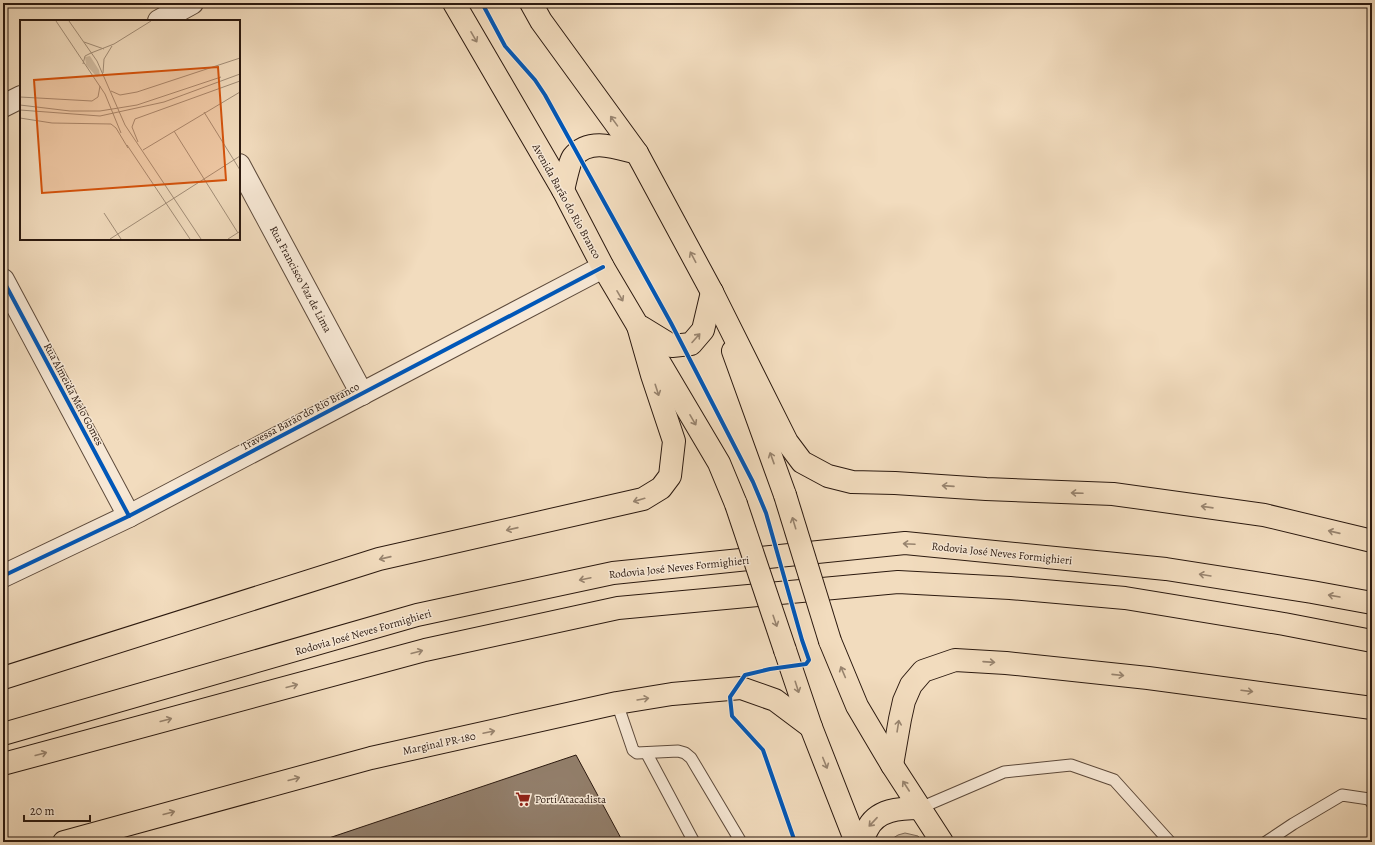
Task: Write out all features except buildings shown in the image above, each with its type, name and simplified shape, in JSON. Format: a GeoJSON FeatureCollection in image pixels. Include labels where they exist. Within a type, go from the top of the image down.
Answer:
{"type":"FeatureCollection","features":[{"type":"Feature","properties":{"kind":"main road","name":"Avenida Barão do Rio Branco"},"geometry":{"type":"LineString","coordinates":[[454,3],[563,190],[603,267],[719,463],[736,504],[811,727],[856,842]]}},
{"type":"Feature","properties":{"kind":"main road"},"geometry":{"type":"LineString","coordinates":[[531,3],[541,21],[637,153],[712,292],[788,442],[802,462],[828,476],[852,482],[1113,494],[1264,515],[1372,541]]}},
{"type":"Feature","properties":{"kind":"main road"},"geometry":{"type":"LineString","coordinates":[[563,190],[572,158],[586,146],[602,144],[637,153]]}},
{"type":"Feature","properties":{"kind":"main road"},"geometry":{"type":"LineString","coordinates":[[638,326],[672,346],[691,344],[703,330],[712,292]]}},
{"type":"Feature","properties":{"kind":"main road"},"geometry":{"type":"LineString","coordinates":[[712,292],[785,495],[830,641],[857,706],[892,765],[942,842]]}},
{"type":"Feature","properties":{"kind":"main road"},"geometry":{"type":"LineString","coordinates":[[3,678],[379,559],[643,500],[661,488],[670,476],[674,441],[652,375],[638,326]]}},
{"type":"Feature","properties":{"kind":"main road","name":"Rodovia José Neves Formighieri"},"geometry":{"type":"LineString","coordinates":[[3,734],[417,615],[612,573],[905,543],[1166,569],[1372,603]]}},
{"type":"Feature","properties":{"kind":"main road"},"geometry":{"type":"LineString","coordinates":[[3,764],[425,650],[618,608],[898,582],[1010,588],[1125,598],[1284,624],[1372,641]]}},
{"type":"Feature","properties":{"kind":"main road"},"geometry":{"type":"LineString","coordinates":[[1284,624],[1372,648]]}},
{"type":"Feature","properties":{"kind":"main road"},"geometry":{"type":"LineString","coordinates":[[892,765],[904,701],[911,685],[922,671],[955,660],[1006,663],[1148,678],[1372,708]]}},
{"type":"Feature","properties":{"kind":"main road","name":"Marginal PR-180"},"geometry":{"type":"LineString","coordinates":[[64,842],[371,758],[617,703],[672,694],[741,688],[775,700],[811,727]]}},
{"type":"Feature","properties":{"kind":"main road"},"geometry":{"type":"LineString","coordinates":[[863,842],[867,828],[877,817],[892,810],[920,808]]}},
{"type":"Feature","properties":{"kind":"street"},"geometry":{"type":"LineString","coordinates":[[158,16],[192,3]]}},
{"type":"Feature","properties":{"kind":"street"},"geometry":{"type":"LineString","coordinates":[[3,106],[20,97]]}},
{"type":"Feature","properties":{"kind":"street","name":"Rua Francisco Vaz de Lima"},"geometry":{"type":"LineString","coordinates":[[240,167],[362,394]]}},
{"type":"Feature","properties":{"kind":"street","name":"Travessa Barão do Rio Branco"},"geometry":{"type":"LineString","coordinates":[[3,576],[129,516],[603,267]]}},
{"type":"Feature","properties":{"kind":"street","name":"Rua Almeida Melo Gomes"},"geometry":{"type":"LineString","coordinates":[[3,280],[129,516]]}},
{"type":"Feature","properties":{"kind":"lane"},"geometry":{"type":"LineString","coordinates":[[617,703],[633,750],[637,753],[647,754],[678,751],[685,753],[691,758],[741,842]]}},
{"type":"Feature","properties":{"kind":"lane"},"geometry":{"type":"LineString","coordinates":[[647,754],[694,842]]}},
{"type":"Feature","properties":{"kind":"lane"},"geometry":{"type":"LineString","coordinates":[[920,808],[1004,772],[1071,765],[1114,780],[1170,842]]}},
{"type":"Feature","properties":{"kind":"lane"},"geometry":{"type":"LineString","coordinates":[[1266,842],[1342,795],[1369,799],[1372,802]]}},
{"type":"Feature","properties":{"kind":"shaded area"},"geometry":{"type":"Polygon","coordinates":[[[905,833],[918,836],[923,842],[887,842],[898,835],[905,833]]]}},
{"type":"Feature","properties":{"kind":"cycle path"},"geometry":{"type":"LineString","coordinates":[[482,3],[505,46],[535,80],[545,95],[671,323],[753,482],[766,513],[809,660],[806,664],[770,669],[745,675],[730,697],[732,716],[763,750],[795,842]]}},
{"type":"Feature","properties":{"kind":"cycle path"},"geometry":{"type":"LineString","coordinates":[[3,576],[129,516],[603,267]]}},
{"type":"Feature","properties":{"kind":"cycle path"},"geometry":{"type":"LineString","coordinates":[[3,280],[129,516]]}},
{"type":"Feature","properties":{"kind":"place","name":"Portí Atacadista"},"geometry":{"type":"Point","coordinates":[523,799]}}]}
